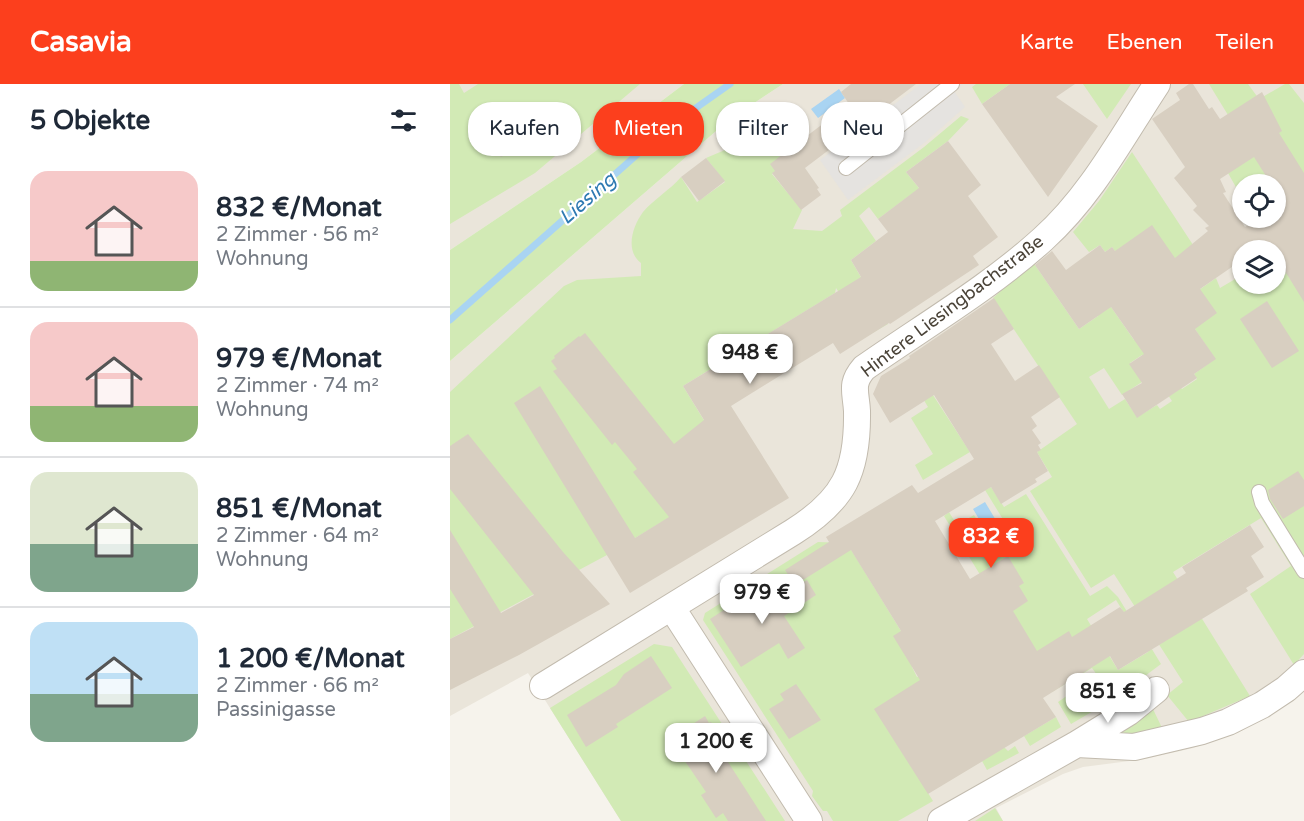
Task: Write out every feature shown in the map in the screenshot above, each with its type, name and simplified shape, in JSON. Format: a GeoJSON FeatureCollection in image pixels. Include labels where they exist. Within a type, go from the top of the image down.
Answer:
{"type":"FeatureCollection","features":[{"type":"Feature","properties":{"kind":"street","name":"Hintere Liesingbachstraße"},"geometry":{"type":"LineString","coordinates":[[543,686],[811,521],[826,508],[844,485],[853,461],[857,429],[854,389],[856,377],[864,368],[978,291],[1043,239],[1068,214],[1094,182],[1157,84]]}},
{"type":"Feature","properties":{"kind":"street"},"geometry":{"type":"LineString","coordinates":[[672,608],[809,821]]}},
{"type":"Feature","properties":{"kind":"street"},"geometry":{"type":"LineString","coordinates":[[1077,744],[1134,747],[1202,731],[1228,722],[1263,705],[1304,673]]}},
{"type":"Feature","properties":{"kind":"street"},"geometry":{"type":"LineString","coordinates":[[941,821],[1077,744],[1129,712],[1156,690]]}},
{"type":"Feature","properties":{"kind":"lane"},"geometry":{"type":"LineString","coordinates":[[846,168],[952,84]]}},
{"type":"Feature","properties":{"kind":"lane"},"geometry":{"type":"LineString","coordinates":[[1259,492],[1304,571]]}},
{"type":"Feature","properties":{"kind":"shaded area"},"geometry":{"type":"Polygon","coordinates":[[[450,84],[684,84],[660,102],[593,102],[593,153],[450,250],[450,84]]]}},
{"type":"Feature","properties":{"kind":"shaded area"},"geometry":{"type":"Polygon","coordinates":[[[783,84],[1304,84],[1304,688],[1238,733],[1193,748],[1145,759],[1083,767],[1063,774],[996,808],[1003,821],[621,821],[528,673],[450,716],[450,361],[687,156],[704,156],[704,141],[716,131],[716,156],[809,156],[809,102],[756,102],[783,84]]]}},
{"type":"Feature","properties":{"kind":"shaded area"},"geometry":{"type":"Polygon","coordinates":[[[921,84],[963,84],[954,91],[965,107],[924,143],[848,200],[820,160],[825,156],[904,156],[904,102],[897,102],[921,84]]]}},
{"type":"Feature","properties":{"kind":"green space"},"geometry":{"type":"Polygon","coordinates":[[[450,84],[459,84],[464,93],[478,84],[640,84],[619,102],[593,102],[593,124],[581,134],[581,102],[468,102],[468,156],[555,156],[535,173],[450,224],[450,84]]]}},
{"type":"Feature","properties":{"kind":"green space"},"geometry":{"type":"Polygon","coordinates":[[[684,84],[783,84],[756,102],[716,102],[716,131],[704,141],[704,102],[660,102],[684,84]]]}},
{"type":"Feature","properties":{"kind":"green space"},"geometry":{"type":"Polygon","coordinates":[[[976,84],[1010,84],[982,104],[972,87],[976,84]]]}},
{"type":"Feature","properties":{"kind":"green space"},"geometry":{"type":"Polygon","coordinates":[[[1083,84],[1131,84],[1107,119],[1083,84]]]}},
{"type":"Feature","properties":{"kind":"green space"},"geometry":{"type":"Polygon","coordinates":[[[1209,84],[1248,84],[1259,99],[1289,84],[1304,103],[1304,654],[1294,665],[1250,594],[1291,566],[1261,518],[1173,572],[1250,696],[1189,722],[1167,695],[1183,682],[1114,574],[1091,588],[1030,491],[1052,477],[1037,452],[1077,424],[993,298],[1033,262],[1079,329],[1098,316],[1084,296],[1109,304],[1134,340],[1163,319],[1112,247],[1105,252],[1100,245],[1089,252],[1073,232],[1099,201],[1132,152],[1199,254],[1179,268],[1139,235],[1199,290],[1216,278],[1220,288],[1232,281],[1232,294],[1286,294],[1286,240],[1266,240],[1259,228],[1286,228],[1286,174],[1232,174],[1232,180],[1228,173],[1250,151],[1209,84]],[[1195,329],[1148,362],[1142,355],[1130,363],[1142,382],[1122,395],[1104,368],[1089,377],[1109,409],[1125,399],[1137,417],[1157,405],[1160,409],[1172,401],[1168,395],[1197,379],[1194,374],[1215,359],[1195,329]]]}},
{"type":"Feature","properties":{"kind":"green space"},"geometry":{"type":"Polygon","coordinates":[[[961,116],[969,119],[948,141],[906,172],[943,218],[913,193],[878,219],[869,207],[859,216],[876,241],[851,260],[888,324],[867,336],[836,288],[835,293],[683,386],[738,476],[607,555],[450,639],[450,392],[564,286],[577,280],[641,276],[641,263],[636,258],[632,246],[633,232],[639,218],[647,207],[681,177],[697,202],[725,182],[706,158],[716,154],[716,156],[795,156],[772,174],[802,210],[793,229],[822,231],[842,216],[840,210],[961,116]]]}},
{"type":"Feature","properties":{"kind":"green space"},"geometry":{"type":"Polygon","coordinates":[[[593,153],[593,156],[687,156],[450,361],[450,250],[593,153]]]}},
{"type":"Feature","properties":{"kind":"green space"},"geometry":{"type":"Polygon","coordinates":[[[931,392],[970,452],[923,480],[915,465],[933,454],[911,418],[928,407],[922,397],[931,392]]]}},
{"type":"Feature","properties":{"kind":"green space"},"geometry":{"type":"Polygon","coordinates":[[[991,487],[1004,507],[1026,494],[1090,596],[1107,586],[1118,597],[1139,631],[1136,632],[1116,600],[1087,619],[1118,670],[1148,652],[1150,646],[1161,664],[1121,694],[1111,678],[1098,686],[1107,703],[1071,724],[1058,702],[1097,675],[1092,668],[1052,692],[944,516],[949,512],[957,525],[974,515],[987,537],[1007,526],[985,490],[991,487]]]}},
{"type":"Feature","properties":{"kind":"green space"},"geometry":{"type":"Polygon","coordinates":[[[818,542],[847,543],[920,662],[912,667],[917,677],[927,671],[1008,751],[1015,746],[1019,753],[987,770],[982,761],[928,793],[933,801],[898,821],[833,821],[827,811],[823,811],[812,796],[813,791],[703,620],[705,613],[818,542]]]}},
{"type":"Feature","properties":{"kind":"green space"},"geometry":{"type":"Polygon","coordinates":[[[654,644],[672,647],[785,821],[621,821],[550,708],[654,644]]]}},
{"type":"Feature","properties":{"kind":"green space"},"geometry":{"type":"Polygon","coordinates":[[[1152,707],[1164,732],[1147,736],[1121,734],[1152,707]]]}},
{"type":"Feature","properties":{"kind":"green space"},"geometry":{"type":"Polygon","coordinates":[[[1056,717],[1061,727],[1030,746],[1024,736],[1056,717]]]}},
{"type":"Feature","properties":{"kind":"green space"},"geometry":{"type":"Polygon","coordinates":[[[995,808],[1003,821],[975,821],[995,808]]]}},
{"type":"Feature","properties":{"kind":"water"},"geometry":{"type":"Polygon","coordinates":[[[839,89],[845,98],[840,102],[821,102],[821,116],[818,118],[811,109],[839,89]]]}},
{"type":"Feature","properties":{"kind":"water"},"geometry":{"type":"Polygon","coordinates":[[[985,502],[1000,527],[988,534],[973,509],[985,502]]]}},
{"type":"Feature","properties":{"kind":"building"},"geometry":{"type":"Polygon","coordinates":[[[851,84],[916,84],[892,102],[848,102],[841,92],[851,84]]]}},
{"type":"Feature","properties":{"kind":"building"},"geometry":{"type":"Polygon","coordinates":[[[1010,84],[1075,84],[1056,97],[1098,126],[1048,197],[982,104],[1010,84]]]}},
{"type":"Feature","properties":{"kind":"building"},"geometry":{"type":"Polygon","coordinates":[[[1189,84],[1193,84],[1209,109],[1212,107],[1220,119],[1262,92],[1282,131],[1279,133],[1304,173],[1304,302],[1286,273],[1286,240],[1232,240],[1232,267],[1200,289],[1217,313],[1195,329],[1216,359],[1194,374],[1197,378],[1137,418],[1122,394],[1142,383],[1129,364],[1144,354],[1111,307],[1079,329],[1035,265],[1052,251],[1066,270],[1100,245],[1105,252],[1112,247],[1115,251],[1152,225],[1175,258],[1208,231],[1205,228],[1209,226],[1193,210],[1197,206],[1174,178],[1185,167],[1152,119],[1180,100],[1176,93],[1189,84]]]}},
{"type":"Feature","properties":{"kind":"building"},"geometry":{"type":"Polygon","coordinates":[[[821,125],[821,156],[805,168],[819,188],[817,189],[821,195],[801,210],[772,173],[775,171],[770,164],[781,156],[809,156],[809,134],[821,125]]]}},
{"type":"Feature","properties":{"kind":"building"},"geometry":{"type":"Polygon","coordinates":[[[948,141],[981,185],[968,196],[998,237],[973,256],[979,265],[840,354],[833,343],[731,406],[789,498],[630,593],[514,403],[540,386],[635,538],[669,517],[633,472],[637,469],[615,442],[612,445],[553,371],[557,369],[551,361],[555,358],[554,356],[585,333],[674,444],[704,420],[683,386],[861,277],[851,260],[888,232],[878,219],[919,188],[906,172],[948,141]]]}},
{"type":"Feature","properties":{"kind":"building"},"geometry":{"type":"Polygon","coordinates":[[[706,158],[725,181],[699,201],[681,177],[706,158]]]}},
{"type":"Feature","properties":{"kind":"building"},"geometry":{"type":"Polygon","coordinates":[[[994,298],[1014,329],[991,344],[1015,381],[1039,365],[1060,397],[1031,417],[1037,426],[1032,430],[1041,443],[1038,445],[1041,450],[1037,452],[1048,471],[1035,479],[1037,482],[1001,504],[991,487],[935,521],[970,579],[1008,556],[1024,583],[1019,586],[1028,601],[1013,611],[1037,651],[1069,631],[1072,637],[1120,607],[1124,612],[1186,573],[1182,567],[1250,525],[1264,547],[1251,556],[1264,577],[1246,588],[1248,591],[1118,670],[1110,656],[1043,698],[1056,717],[928,794],[874,709],[920,680],[893,636],[901,631],[851,550],[795,585],[785,570],[829,542],[826,537],[912,485],[918,493],[974,459],[934,395],[890,423],[873,394],[881,376],[994,298]]]}},
{"type":"Feature","properties":{"kind":"building"},"geometry":{"type":"Polygon","coordinates":[[[1267,301],[1299,351],[1272,368],[1240,319],[1267,301]]]}},
{"type":"Feature","properties":{"kind":"building"},"geometry":{"type":"Polygon","coordinates":[[[468,434],[563,552],[610,604],[519,655],[450,690],[450,639],[474,627],[450,589],[450,530],[501,613],[534,595],[450,489],[450,446],[468,434]]]}},
{"type":"Feature","properties":{"kind":"building"},"geometry":{"type":"Polygon","coordinates":[[[1298,471],[1304,480],[1304,506],[1283,519],[1270,499],[1268,490],[1298,471]]]}},
{"type":"Feature","properties":{"kind":"building"},"geometry":{"type":"Polygon","coordinates":[[[807,580],[816,595],[784,616],[805,648],[788,659],[779,643],[741,667],[710,619],[747,595],[757,611],[807,580]]]}},
{"type":"Feature","properties":{"kind":"building"},"geometry":{"type":"Polygon","coordinates":[[[651,656],[672,688],[616,724],[618,727],[586,747],[567,715],[616,685],[624,674],[651,656]]]}},
{"type":"Feature","properties":{"kind":"building"},"geometry":{"type":"Polygon","coordinates":[[[796,684],[821,720],[789,739],[769,709],[784,700],[780,694],[796,684]]]}},
{"type":"Feature","properties":{"kind":"building"},"geometry":{"type":"Polygon","coordinates":[[[705,716],[727,747],[721,751],[766,821],[728,821],[723,813],[716,818],[701,795],[706,792],[674,745],[687,736],[685,729],[705,716]]]}},
{"type":"Feature","properties":{"kind":"waterway","name":"Liesing"},"geometry":{"type":"LineString","coordinates":[[450,320],[666,129],[730,84]]}}]}
